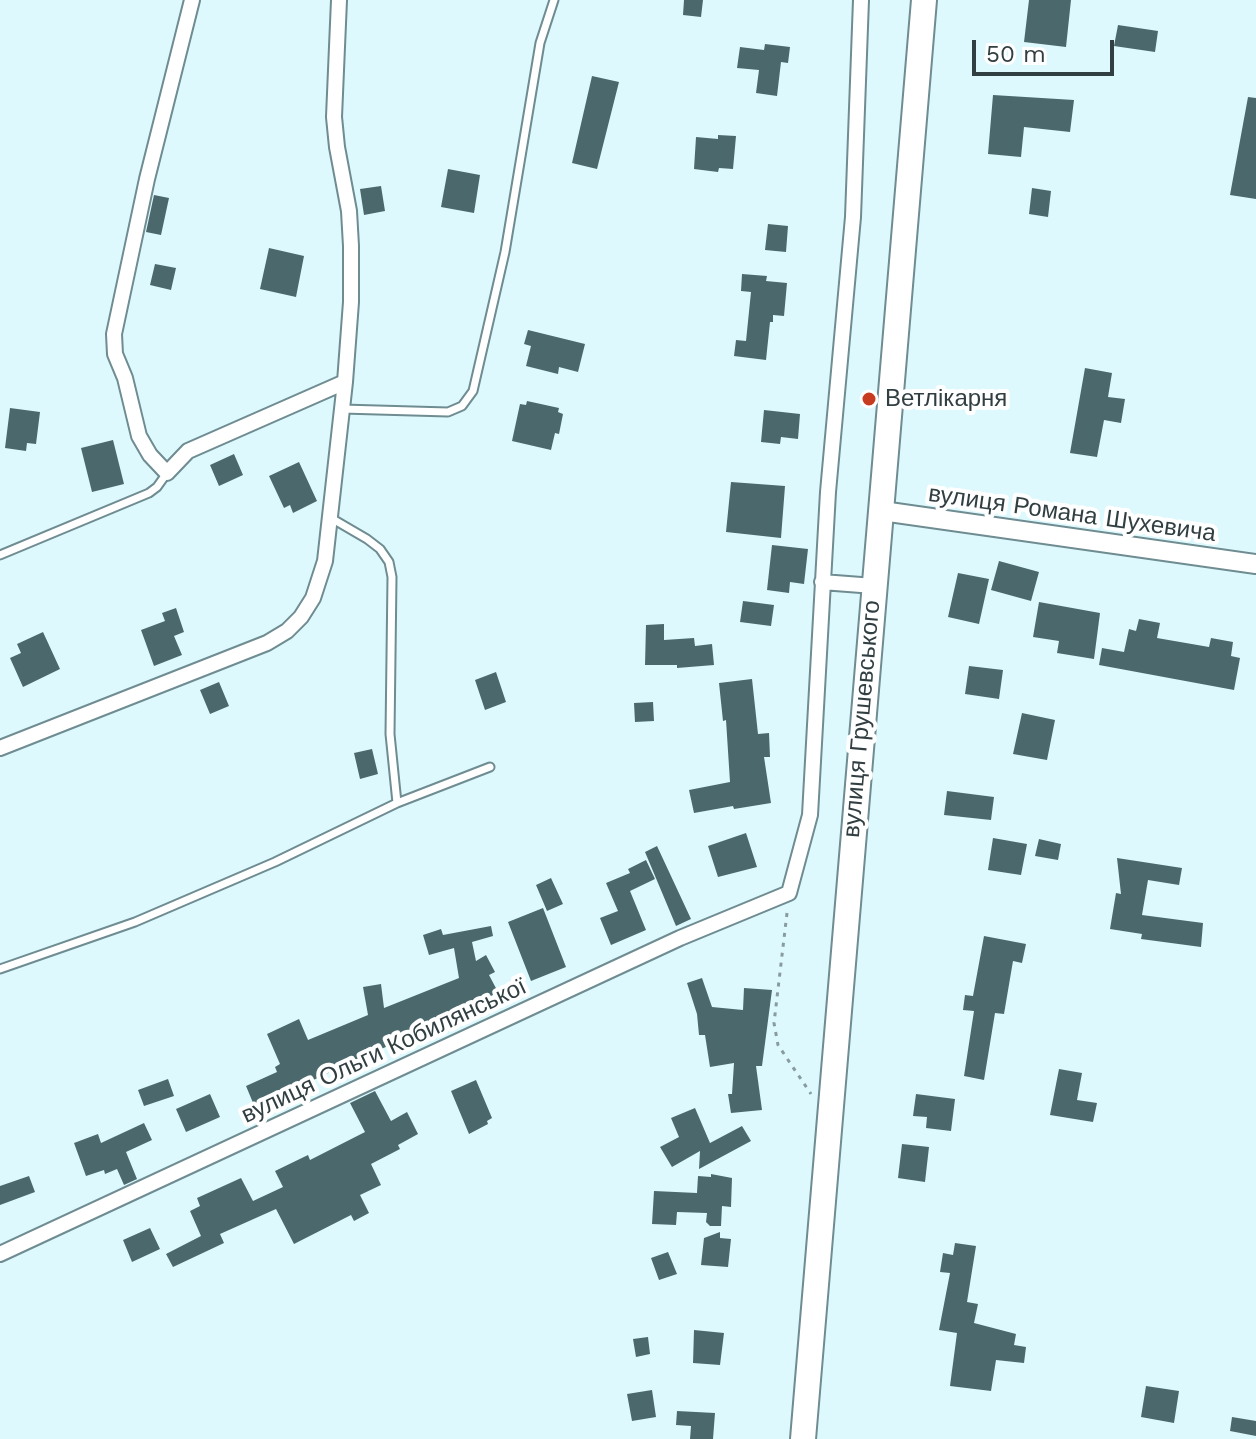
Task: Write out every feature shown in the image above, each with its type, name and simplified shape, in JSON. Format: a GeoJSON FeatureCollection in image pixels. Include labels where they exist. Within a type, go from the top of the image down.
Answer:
{"type":"FeatureCollection","features":[{"type":"Feature","properties":{"kind":"highway","name":"вулиця Грушевського"},"geometry":{"type":"LineString","coordinates":[[803,1438],[924,0]]}},
{"type":"Feature","properties":{"kind":"street"},"geometry":{"type":"LineString","coordinates":[[192,0],[147,179],[114,334],[115,354],[125,378],[139,436],[150,455],[167,473],[188,451],[345,382]]}},
{"type":"Feature","properties":{"kind":"street"},"geometry":{"type":"LineString","coordinates":[[0,748],[267,643],[287,631],[301,617],[320,581],[331,518],[351,302],[349,211],[334,117],[339,0]]}},
{"type":"Feature","properties":{"kind":"street"},"geometry":{"type":"LineString","coordinates":[[789,893],[810,815],[828,492],[853,217],[861,0]]}},
{"type":"Feature","properties":{"kind":"street","name":"вулиця Романа Шухевича"},"geometry":{"type":"LineString","coordinates":[[882,511],[1256,564]]}},
{"type":"Feature","properties":{"kind":"street"},"geometry":{"type":"LineString","coordinates":[[822,582],[874,586]]}},
{"type":"Feature","properties":{"kind":"street","name":"вулиця Ольги Кобилянської"},"geometry":{"type":"LineString","coordinates":[[0,1254],[680,938],[789,893]]}},
{"type":"Feature","properties":{"kind":"street"},"geometry":{"type":"LineString","coordinates":[[803,1438],[812,1439]]}},
{"type":"Feature","properties":{"kind":"lane"},"geometry":{"type":"LineString","coordinates":[[342,409],[448,412],[462,406],[473,391],[505,252],[540,43],[554,0]]}},
{"type":"Feature","properties":{"kind":"lane"},"geometry":{"type":"LineString","coordinates":[[0,555],[149,493],[167,473]]}},
{"type":"Feature","properties":{"kind":"lane"},"geometry":{"type":"LineString","coordinates":[[331,518],[367,539],[380,549],[389,562],[392,577],[390,734],[397,803]]}},
{"type":"Feature","properties":{"kind":"lane"},"geometry":{"type":"LineString","coordinates":[[0,969],[135,922],[275,862],[397,803],[490,767]]}},
{"type":"Feature","properties":{"kind":"path"},"geometry":{"type":"LineString","coordinates":[[789,893],[774,1023],[778,1045],[809,1093],[829,1111]]}},
{"type":"Feature","properties":{"kind":"building"},"geometry":{"type":"Polygon","coordinates":[[[684,0],[703,0],[701,17],[683,15],[684,0]]]}},
{"type":"Feature","properties":{"kind":"building"},"geometry":{"type":"Polygon","coordinates":[[[1029,0],[1071,0],[1066,47],[1024,42],[1029,0]]]}},
{"type":"Feature","properties":{"kind":"building"},"geometry":{"type":"Polygon","coordinates":[[[1118,25],[1158,31],[1155,52],[1114,46],[1118,25]]]}},
{"type":"Feature","properties":{"kind":"building"},"geometry":{"type":"Polygon","coordinates":[[[765,44],[790,47],[788,63],[781,62],[777,96],[756,93],[759,70],[737,68],[740,47],[764,50],[765,44]]]}},
{"type":"Feature","properties":{"kind":"building"},"geometry":{"type":"Polygon","coordinates":[[[592,76],[619,82],[597,169],[572,163],[592,76]]]}},
{"type":"Feature","properties":{"kind":"building"},"geometry":{"type":"Polygon","coordinates":[[[993,95],[1074,100],[1070,132],[1024,127],[1021,157],[988,154],[993,95]]]}},
{"type":"Feature","properties":{"kind":"building"},"geometry":{"type":"Polygon","coordinates":[[[1248,97],[1256,98],[1256,199],[1230,195],[1248,97]]]}},
{"type":"Feature","properties":{"kind":"building"},"geometry":{"type":"Polygon","coordinates":[[[718,135],[736,136],[733,169],[719,168],[718,172],[694,169],[696,137],[718,139],[718,135]]]}},
{"type":"Feature","properties":{"kind":"building"},"geometry":{"type":"Polygon","coordinates":[[[448,169],[480,175],[474,213],[441,207],[448,169]]]}},
{"type":"Feature","properties":{"kind":"building"},"geometry":{"type":"Polygon","coordinates":[[[381,186],[385,211],[364,215],[360,189],[381,186]]]}},
{"type":"Feature","properties":{"kind":"building"},"geometry":{"type":"Polygon","coordinates":[[[1032,188],[1051,191],[1048,217],[1029,214],[1032,188]]]}},
{"type":"Feature","properties":{"kind":"building"},"geometry":{"type":"Polygon","coordinates":[[[154,195],[169,198],[161,235],[146,232],[154,195]]]}},
{"type":"Feature","properties":{"kind":"building"},"geometry":{"type":"Polygon","coordinates":[[[768,224],[788,226],[786,252],[765,250],[768,224]]]}},
{"type":"Feature","properties":{"kind":"building"},"geometry":{"type":"Polygon","coordinates":[[[269,248],[304,256],[296,297],[260,289],[269,248]]]}},
{"type":"Feature","properties":{"kind":"building"},"geometry":{"type":"Polygon","coordinates":[[[155,264],[176,268],[171,290],[150,285],[155,264]]]}},
{"type":"Feature","properties":{"kind":"building"},"geometry":{"type":"Polygon","coordinates":[[[742,274],[767,276],[766,281],[787,283],[784,316],[773,315],[773,322],[770,322],[766,360],[734,356],[736,340],[746,341],[751,292],[741,291],[742,274]]]}},
{"type":"Feature","properties":{"kind":"building"},"geometry":{"type":"Polygon","coordinates":[[[528,330],[585,344],[578,372],[559,367],[558,374],[526,366],[531,346],[524,344],[528,330]]]}},
{"type":"Feature","properties":{"kind":"building"},"geometry":{"type":"Polygon","coordinates":[[[1085,368],[1112,373],[1108,397],[1125,399],[1121,423],[1104,420],[1097,457],[1070,453],[1085,368]]]}},
{"type":"Feature","properties":{"kind":"building"},"geometry":{"type":"Polygon","coordinates":[[[527,401],[559,408],[558,412],[563,414],[559,434],[555,433],[551,450],[512,441],[520,404],[526,405],[527,401]]]}},
{"type":"Feature","properties":{"kind":"building"},"geometry":{"type":"Polygon","coordinates":[[[10,408],[40,412],[36,444],[27,443],[26,451],[5,448],[10,408]]]}},
{"type":"Feature","properties":{"kind":"building"},"geometry":{"type":"Polygon","coordinates":[[[764,410],[800,414],[798,439],[781,437],[780,444],[761,442],[764,410]]]}},
{"type":"Feature","properties":{"kind":"building"},"geometry":{"type":"Polygon","coordinates":[[[113,440],[124,484],[92,492],[81,448],[113,440]]]}},
{"type":"Feature","properties":{"kind":"building"},"geometry":{"type":"Polygon","coordinates":[[[234,454],[243,475],[219,486],[210,465],[234,454]]]}},
{"type":"Feature","properties":{"kind":"building"},"geometry":{"type":"Polygon","coordinates":[[[299,462],[317,501],[293,513],[290,505],[284,508],[269,476],[299,462]]]}},
{"type":"Feature","properties":{"kind":"building"},"geometry":{"type":"Polygon","coordinates":[[[731,482],[785,486],[781,538],[726,532],[731,482]]]}},
{"type":"Feature","properties":{"kind":"building"},"geometry":{"type":"Polygon","coordinates":[[[772,545],[808,549],[804,584],[790,582],[789,593],[767,590],[772,545]]]}},
{"type":"Feature","properties":{"kind":"building"},"geometry":{"type":"Polygon","coordinates":[[[999,561],[1039,572],[1031,601],[991,590],[999,561]]]}},
{"type":"Feature","properties":{"kind":"building"},"geometry":{"type":"Polygon","coordinates":[[[958,573],[989,579],[979,624],[948,617],[958,573]]]}},
{"type":"Feature","properties":{"kind":"building"},"geometry":{"type":"Polygon","coordinates":[[[743,601],[774,605],[771,626],[740,622],[743,601]]]}},
{"type":"Feature","properties":{"kind":"building"},"geometry":{"type":"Polygon","coordinates":[[[1039,602],[1100,613],[1094,659],[1057,653],[1059,641],[1033,637],[1039,602]]]}},
{"type":"Feature","properties":{"kind":"building"},"geometry":{"type":"Polygon","coordinates":[[[176,608],[184,632],[174,636],[182,655],[154,666],[141,630],[165,621],[162,613],[176,608]]]}},
{"type":"Feature","properties":{"kind":"building"},"geometry":{"type":"Polygon","coordinates":[[[1139,619],[1160,623],[1157,638],[1209,647],[1211,638],[1233,642],[1231,656],[1240,658],[1234,690],[1099,665],[1102,648],[1124,652],[1129,629],[1136,631],[1139,619]]]}},
{"type":"Feature","properties":{"kind":"building"},"geometry":{"type":"Polygon","coordinates":[[[664,624],[664,640],[694,638],[695,646],[712,644],[714,665],[677,668],[677,665],[645,665],[646,625],[664,624]]]}},
{"type":"Feature","properties":{"kind":"building"},"geometry":{"type":"Polygon","coordinates":[[[43,632],[60,669],[23,687],[10,658],[21,653],[17,644],[43,632]]]}},
{"type":"Feature","properties":{"kind":"building"},"geometry":{"type":"Polygon","coordinates":[[[969,666],[1003,670],[999,699],[965,694],[969,666]]]}},
{"type":"Feature","properties":{"kind":"building"},"geometry":{"type":"Polygon","coordinates":[[[496,672],[506,702],[485,710],[475,680],[496,672]]]}},
{"type":"Feature","properties":{"kind":"building"},"geometry":{"type":"Polygon","coordinates":[[[752,679],[758,734],[769,733],[770,757],[764,757],[771,803],[694,813],[689,790],[730,782],[726,720],[723,721],[719,683],[752,679]]]}},
{"type":"Feature","properties":{"kind":"building"},"geometry":{"type":"Polygon","coordinates":[[[219,682],[229,706],[210,714],[200,690],[219,682]]]}},
{"type":"Feature","properties":{"kind":"building"},"geometry":{"type":"Polygon","coordinates":[[[653,702],[654,721],[635,722],[634,703],[653,702]]]}},
{"type":"Feature","properties":{"kind":"building"},"geometry":{"type":"Polygon","coordinates":[[[1022,713],[1055,720],[1047,760],[1013,754],[1022,713]]]}},
{"type":"Feature","properties":{"kind":"building"},"geometry":{"type":"Polygon","coordinates":[[[372,749],[378,774],[360,779],[354,753],[372,749]]]}},
{"type":"Feature","properties":{"kind":"building"},"geometry":{"type":"Polygon","coordinates":[[[947,791],[994,797],[991,820],[944,815],[947,791]]]}},
{"type":"Feature","properties":{"kind":"building"},"geometry":{"type":"Polygon","coordinates":[[[746,833],[757,867],[718,877],[708,846],[746,833]]]}},
{"type":"Feature","properties":{"kind":"building"},"geometry":{"type":"Polygon","coordinates":[[[993,838],[1027,844],[1021,875],[988,870],[993,838]]]}},
{"type":"Feature","properties":{"kind":"building"},"geometry":{"type":"Polygon","coordinates":[[[1039,839],[1061,844],[1058,860],[1035,856],[1039,839]]]}},
{"type":"Feature","properties":{"kind":"building"},"geometry":{"type":"Polygon","coordinates":[[[657,846],[691,919],[676,926],[645,852],[657,846]]]}},
{"type":"Feature","properties":{"kind":"building"},"geometry":{"type":"Polygon","coordinates":[[[1117,858],[1182,868],[1179,885],[1148,880],[1142,915],[1203,923],[1201,947],[1141,939],[1142,934],[1110,929],[1116,893],[1121,894],[1117,858]]]}},
{"type":"Feature","properties":{"kind":"building"},"geometry":{"type":"Polygon","coordinates":[[[646,860],[655,879],[630,891],[646,930],[611,945],[600,918],[618,911],[606,883],[630,873],[628,869],[646,860]]]}},
{"type":"Feature","properties":{"kind":"building"},"geometry":{"type":"Polygon","coordinates":[[[551,878],[563,904],[547,911],[536,885],[551,878]]]}},
{"type":"Feature","properties":{"kind":"building"},"geometry":{"type":"Polygon","coordinates":[[[543,908],[566,967],[531,981],[508,922],[543,908]]]}},
{"type":"Feature","properties":{"kind":"building"},"geometry":{"type":"Polygon","coordinates":[[[491,926],[493,936],[472,942],[476,961],[486,955],[495,972],[489,975],[498,992],[468,1009],[417,1028],[419,1033],[355,1060],[303,1085],[304,1089],[256,1110],[246,1086],[277,1072],[275,1067],[280,1064],[267,1034],[299,1019],[308,1040],[368,1015],[363,987],[381,984],[384,1008],[459,978],[454,948],[429,955],[423,935],[441,929],[443,935],[491,926]]]}},
{"type":"Feature","properties":{"kind":"building"},"geometry":{"type":"Polygon","coordinates":[[[984,936],[1026,944],[1022,963],[1013,961],[1004,1014],[995,1013],[984,1080],[964,1076],[974,1011],[963,1010],[965,995],[973,996],[984,936]]]}},
{"type":"Feature","properties":{"kind":"building"},"geometry":{"type":"Polygon","coordinates":[[[702,978],[712,1007],[743,1010],[744,988],[772,990],[762,1066],[756,1066],[762,1110],[731,1113],[728,1094],[732,1094],[734,1063],[710,1067],[705,1035],[699,1035],[697,1014],[687,983],[702,978]]]}},
{"type":"Feature","properties":{"kind":"building"},"geometry":{"type":"Polygon","coordinates":[[[1059,1069],[1082,1073],[1077,1100],[1097,1103],[1093,1122],[1050,1115],[1059,1069]]]}},
{"type":"Feature","properties":{"kind":"building"},"geometry":{"type":"Polygon","coordinates":[[[168,1079],[174,1096],[144,1106],[138,1090],[168,1079]]]}},
{"type":"Feature","properties":{"kind":"building"},"geometry":{"type":"Polygon","coordinates":[[[476,1080],[492,1118],[487,1121],[488,1124],[469,1134],[451,1091],[476,1080]]]}},
{"type":"Feature","properties":{"kind":"building"},"geometry":{"type":"Polygon","coordinates":[[[375,1091],[391,1121],[407,1112],[418,1134],[398,1145],[400,1149],[371,1164],[381,1185],[360,1195],[369,1213],[354,1221],[351,1215],[294,1244],[276,1209],[220,1234],[224,1243],[173,1267],[166,1254],[201,1236],[190,1211],[200,1206],[197,1198],[241,1178],[253,1201],[283,1187],[275,1171],[308,1155],[310,1160],[365,1132],[350,1103],[375,1091]]]}},
{"type":"Feature","properties":{"kind":"building"},"geometry":{"type":"Polygon","coordinates":[[[210,1094],[220,1117],[186,1132],[176,1109],[210,1094]]]}},
{"type":"Feature","properties":{"kind":"building"},"geometry":{"type":"Polygon","coordinates":[[[916,1094],[955,1099],[951,1131],[926,1128],[927,1117],[913,1116],[916,1094]]]}},
{"type":"Feature","properties":{"kind":"building"},"geometry":{"type":"Polygon","coordinates":[[[695,1108],[710,1143],[742,1126],[751,1141],[699,1169],[700,1151],[672,1167],[660,1147],[679,1137],[671,1118],[695,1108]]]}},
{"type":"Feature","properties":{"kind":"building"},"geometry":{"type":"Polygon","coordinates":[[[144,1123],[152,1140],[126,1152],[137,1179],[124,1185],[117,1169],[86,1176],[74,1143],[98,1134],[101,1143],[144,1123]]]}},
{"type":"Feature","properties":{"kind":"building"},"geometry":{"type":"Polygon","coordinates":[[[902,1144],[929,1147],[925,1182],[898,1178],[902,1144]]]}},
{"type":"Feature","properties":{"kind":"building"},"geometry":{"type":"Polygon","coordinates":[[[711,1174],[732,1178],[731,1207],[722,1206],[721,1226],[710,1226],[706,1222],[707,1213],[677,1212],[676,1225],[652,1224],[654,1191],[697,1193],[698,1176],[711,1177],[711,1174]]]}},
{"type":"Feature","properties":{"kind":"building"},"geometry":{"type":"Polygon","coordinates":[[[29,1176],[35,1192],[0,1205],[0,1186],[29,1176]]]}},
{"type":"Feature","properties":{"kind":"building"},"geometry":{"type":"Polygon","coordinates":[[[150,1228],[160,1249],[132,1262],[123,1240],[150,1228]]]}},
{"type":"Feature","properties":{"kind":"building"},"geometry":{"type":"Polygon","coordinates":[[[720,1232],[720,1238],[731,1239],[728,1267],[701,1265],[704,1238],[720,1232]]]}},
{"type":"Feature","properties":{"kind":"building"},"geometry":{"type":"Polygon","coordinates":[[[955,1243],[976,1246],[967,1302],[978,1304],[974,1323],[1016,1334],[1014,1345],[1026,1347],[1024,1363],[996,1360],[991,1391],[950,1386],[957,1333],[939,1330],[950,1273],[940,1272],[943,1253],[953,1255],[955,1243]]]}},
{"type":"Feature","properties":{"kind":"building"},"geometry":{"type":"Polygon","coordinates":[[[668,1252],[677,1274],[659,1280],[651,1258],[668,1252]]]}},
{"type":"Feature","properties":{"kind":"building"},"geometry":{"type":"Polygon","coordinates":[[[694,1330],[724,1333],[720,1365],[693,1363],[694,1330]]]}},
{"type":"Feature","properties":{"kind":"building"},"geometry":{"type":"Polygon","coordinates":[[[648,1337],[650,1354],[636,1357],[633,1339],[648,1337]]]}},
{"type":"Feature","properties":{"kind":"building"},"geometry":{"type":"Polygon","coordinates":[[[1146,1386],[1179,1391],[1174,1423],[1141,1417],[1146,1386]]]}},
{"type":"Feature","properties":{"kind":"building"},"geometry":{"type":"Polygon","coordinates":[[[652,1390],[656,1417],[632,1421],[627,1394],[652,1390]]]}},
{"type":"Feature","properties":{"kind":"building"},"geometry":{"type":"Polygon","coordinates":[[[677,1411],[715,1413],[713,1439],[690,1439],[691,1426],[676,1425],[677,1411]]]}},
{"type":"Feature","properties":{"kind":"building"},"geometry":{"type":"Polygon","coordinates":[[[1232,1417],[1256,1421],[1256,1436],[1230,1431],[1232,1417]]]}},
{"type":"Feature","properties":{"kind":"place","name":"Ветлікарня"},"geometry":{"type":"Point","coordinates":[869,399]}}]}
